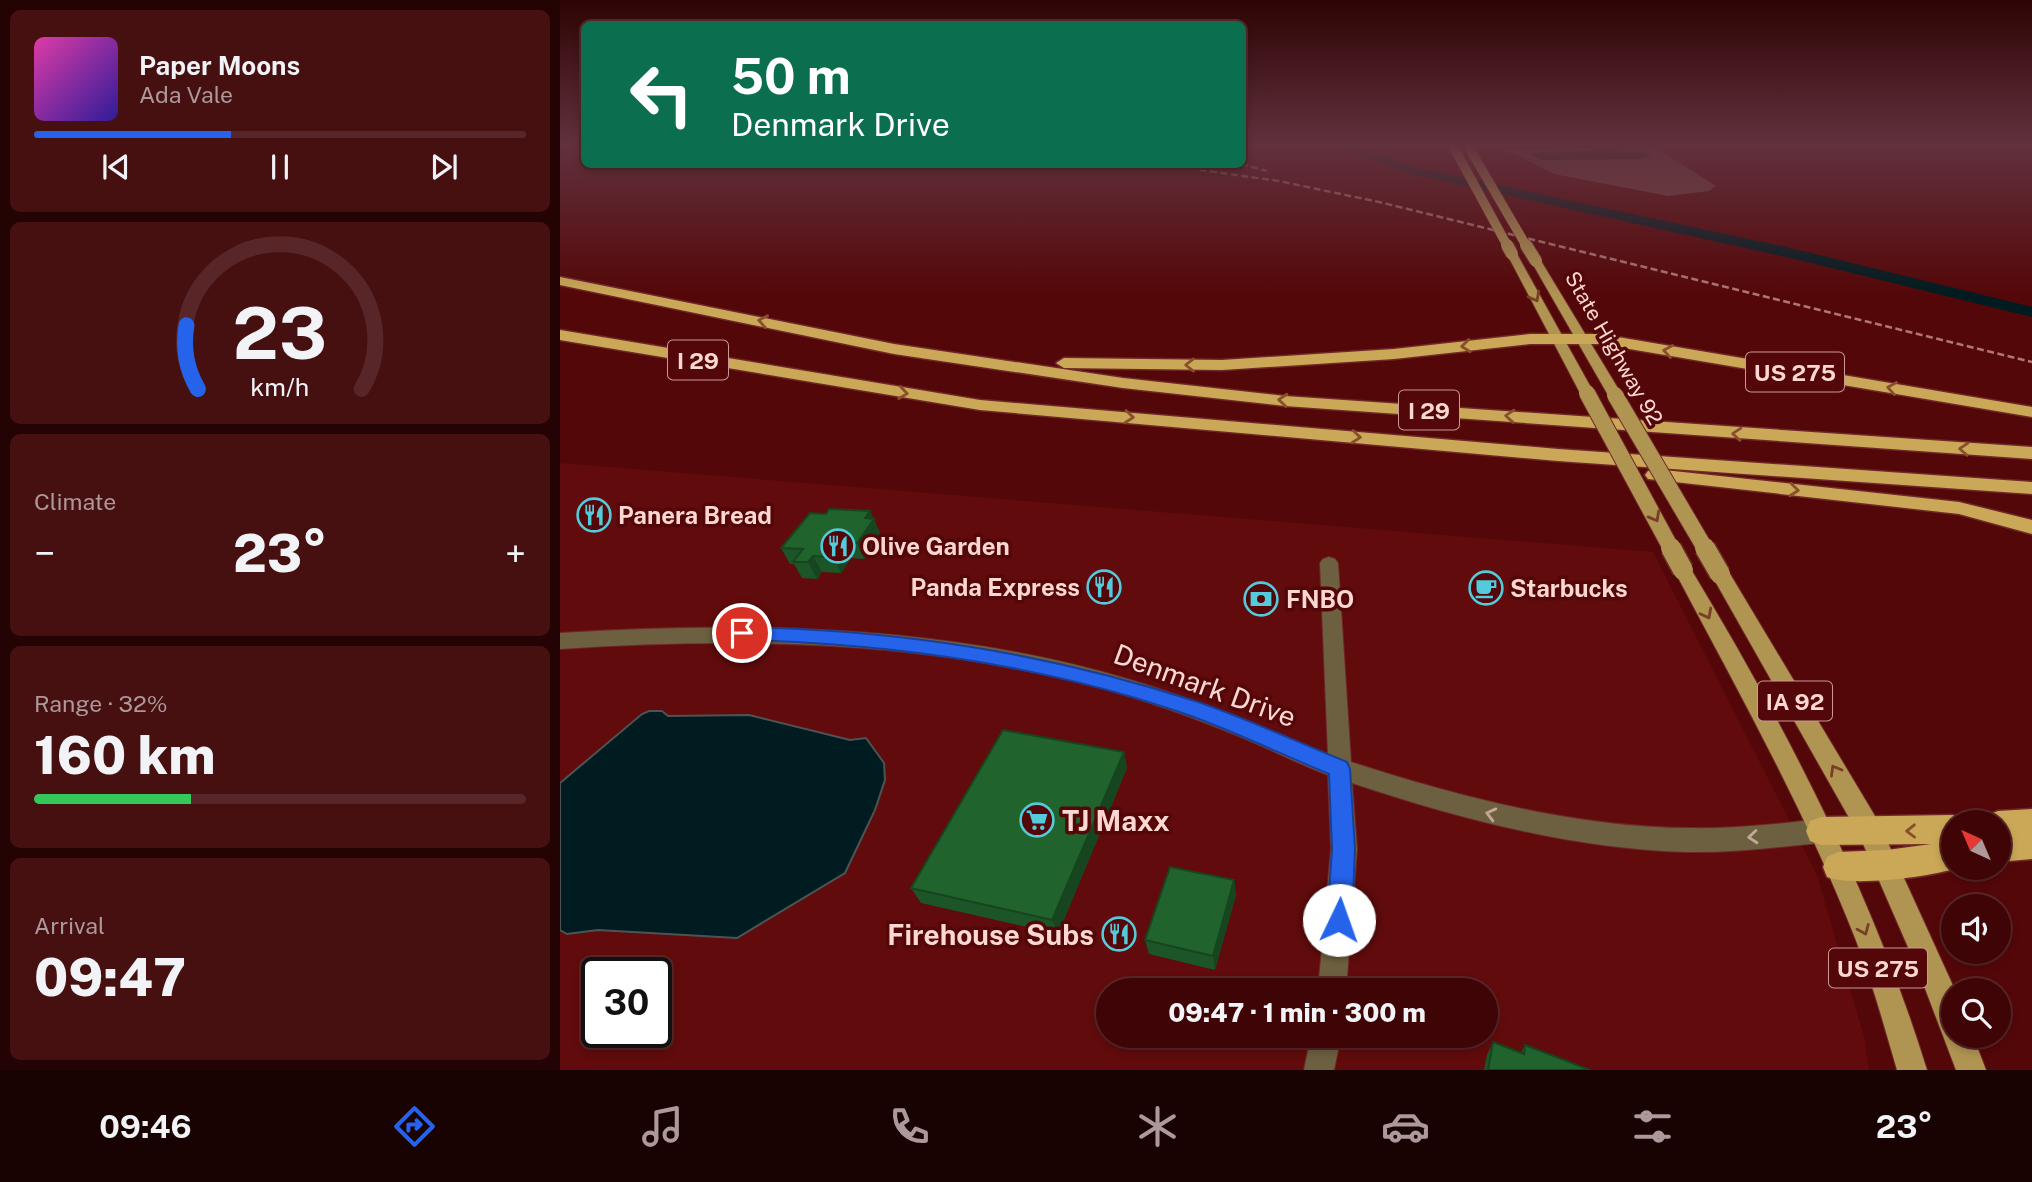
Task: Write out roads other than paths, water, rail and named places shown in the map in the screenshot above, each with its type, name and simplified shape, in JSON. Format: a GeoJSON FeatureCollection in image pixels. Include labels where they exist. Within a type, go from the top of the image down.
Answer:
{"type":"FeatureCollection","features":[{"type":"Feature","properties":{"kind":"highway","name":"I 29"},"geometry":{"type":"LineString","coordinates":[[560,281],[1002,367],[1123,383],[1285,401],[2032,453]]}},
{"type":"Feature","properties":{"kind":"highway","name":"I 29"},"geometry":{"type":"LineString","coordinates":[[560,335],[980,405],[1558,454],[2032,488]]}},
{"type":"Feature","properties":{"kind":"highway"},"geometry":{"type":"LineString","coordinates":[[830,335],[1054,363],[1154,365],[1305,361],[1530,339],[1558,339]]}},
{"type":"Feature","properties":{"kind":"highway","name":"US 275"},"geometry":{"type":"LineString","coordinates":[[1558,339],[1600,340],[2032,412]]}},
{"type":"Feature","properties":{"kind":"highway"},"geometry":{"type":"LineString","coordinates":[[560,348],[751,381],[836,383]]}},
{"type":"Feature","properties":{"kind":"highway"},"geometry":{"type":"LineString","coordinates":[[1558,454],[1603,469],[1959,508],[2032,527]]}},
{"type":"Feature","properties":{"kind":"highway"},"geometry":{"type":"LineString","coordinates":[[2011,824],[2032,822]]}},
{"type":"Feature","properties":{"kind":"highway"},"geometry":{"type":"LineString","coordinates":[[1821,831],[1941,830]]}},
{"type":"Feature","properties":{"kind":"highway"},"geometry":{"type":"LineString","coordinates":[[2011,847],[2032,845]]}},
{"type":"Feature","properties":{"kind":"highway"},"geometry":{"type":"LineString","coordinates":[[1838,867],[1887,865],[1941,857]]}},
{"type":"Feature","properties":{"kind":"main road","name":"State Highway 92"},"geometry":{"type":"LineString","coordinates":[[1480,196],[1821,831]]}},
{"type":"Feature","properties":{"kind":"main road","name":"State Highway 92"},"geometry":{"type":"LineString","coordinates":[[1498,196],[1869,829]]}},
{"type":"Feature","properties":{"kind":"main road","name":"IA 92"},"geometry":{"type":"LineString","coordinates":[[1869,829],[1887,865]]}},
{"type":"Feature","properties":{"kind":"main road","name":"US 275"},"geometry":{"type":"LineString","coordinates":[[1821,831],[1869,940],[1912,1070]]}},
{"type":"Feature","properties":{"kind":"main road","name":"US 275"},"geometry":{"type":"LineString","coordinates":[[1887,865],[1941,994]]}},
{"type":"Feature","properties":{"kind":"main road"},"geometry":{"type":"LineString","coordinates":[[1963,1048],[1971,1070]]}},
{"type":"Feature","properties":{"kind":"street"},"geometry":{"type":"LineString","coordinates":[[1329,563],[1343,849],[1334,978]]}},
{"type":"Feature","properties":{"kind":"street","name":"Denmark Drive"},"geometry":{"type":"LineString","coordinates":[[560,641],[659,635],[770,633],[852,638],[961,650],[1054,668],[1147,694],[1196,710],[1339,769],[1454,805],[1558,827],[1668,839],[1725,839],[1821,831]]}},
{"type":"Feature","properties":{"kind":"street"},"geometry":{"type":"LineString","coordinates":[[1319,1070],[1324,1048]]}},
{"type":"Feature","properties":{"kind":"water"},"geometry":{"type":"Polygon","coordinates":[[[649,711],[662,711],[668,716],[749,715],[850,740],[866,738],[884,763],[885,780],[875,810],[845,873],[737,938],[598,930],[567,934],[560,930],[560,783],[649,711]]]}},
{"type":"Feature","properties":{"kind":"waterway"},"geometry":{"type":"LineString","coordinates":[[1530,196],[1795,254],[2032,312]]}},
{"type":"Feature","properties":{"kind":"railway"},"geometry":{"type":"LineString","coordinates":[[1350,196],[2032,362]]}},
{"type":"Feature","properties":{"kind":"place","name":"Panera Bread"},"geometry":{"type":"Point","coordinates":[594,515]}},
{"type":"Feature","properties":{"kind":"place","name":"Olive Garden"},"geometry":{"type":"Point","coordinates":[838,546]}},
{"type":"Feature","properties":{"kind":"place","name":"Panda Express"},"geometry":{"type":"Point","coordinates":[1104,587]}},
{"type":"Feature","properties":{"kind":"place","name":"Starbucks"},"geometry":{"type":"Point","coordinates":[1486,588]}},
{"type":"Feature","properties":{"kind":"place","name":"FNBO"},"geometry":{"type":"Point","coordinates":[1261,599]}},
{"type":"Feature","properties":{"kind":"place","name":"TJ Maxx"},"geometry":{"type":"Point","coordinates":[1037,820]}},
{"type":"Feature","properties":{"kind":"place","name":"Firehouse Subs"},"geometry":{"type":"Point","coordinates":[1119,934]}}]}
